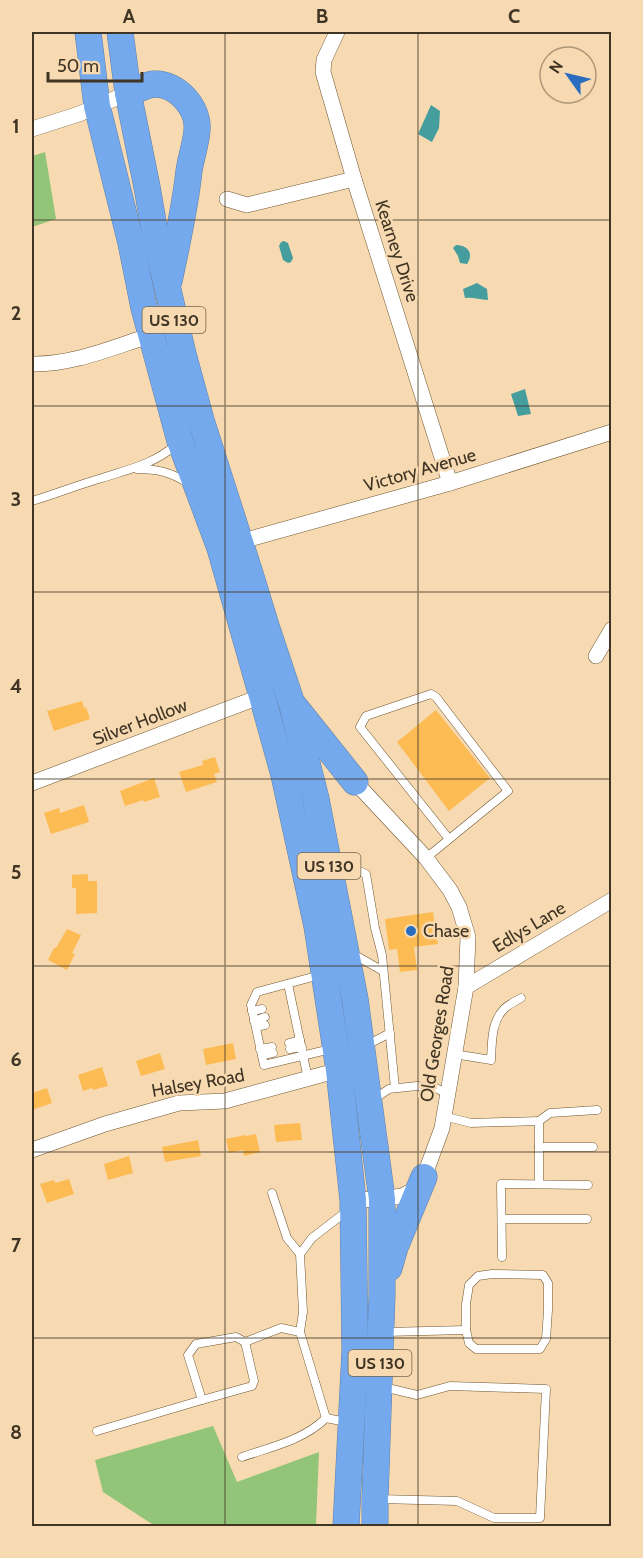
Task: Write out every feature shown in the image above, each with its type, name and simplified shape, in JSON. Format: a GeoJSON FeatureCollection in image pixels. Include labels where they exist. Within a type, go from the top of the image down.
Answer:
{"type":"FeatureCollection","features":[{"type":"Feature","properties":{"kind":"highway","name":"US 130"},"geometry":{"type":"LineString","coordinates":[[88,32],[97,106],[144,308],[180,441],[197,488],[230,545],[292,704],[316,799],[345,949],[382,1199],[382,1294],[375,1527]]}},
{"type":"Feature","properties":{"kind":"highway","name":"US 130"},"geometry":{"type":"LineString","coordinates":[[120,32],[128,93],[156,239],[230,545],[262,696],[284,775],[317,926],[338,1059],[353,1204],[355,1351],[339,1420],[346,1527]]}},
{"type":"Feature","properties":{"kind":"highway"},"geometry":{"type":"LineString","coordinates":[[128,93],[154,84],[170,88],[185,97],[194,110],[196,120],[197,129],[189,169],[185,211],[167,290]]}},
{"type":"Feature","properties":{"kind":"highway"},"geometry":{"type":"LineString","coordinates":[[292,704],[355,782]]}},
{"type":"Feature","properties":{"kind":"highway"},"geometry":{"type":"LineString","coordinates":[[316,799],[322,787],[330,780],[342,778],[355,782]]}},
{"type":"Feature","properties":{"kind":"highway"},"geometry":{"type":"LineString","coordinates":[[382,1294],[395,1247],[424,1177]]}},
{"type":"Feature","properties":{"kind":"street","name":"Kearney Drive"},"geometry":{"type":"LineString","coordinates":[[337,32],[324,60],[322,72],[450,483]]}},
{"type":"Feature","properties":{"kind":"street"},"geometry":{"type":"LineString","coordinates":[[32,129],[79,114],[128,93]]}},
{"type":"Feature","properties":{"kind":"street"},"geometry":{"type":"LineString","coordinates":[[227,199],[247,206],[354,179]]}},
{"type":"Feature","properties":{"kind":"street"},"geometry":{"type":"LineString","coordinates":[[32,364],[77,359],[152,335]]}},
{"type":"Feature","properties":{"kind":"street","name":"Victory Avenue"},"geometry":{"type":"LineString","coordinates":[[230,545],[450,483],[612,432]]}},
{"type":"Feature","properties":{"kind":"street"},"geometry":{"type":"LineString","coordinates":[[596,656],[612,629]]}},
{"type":"Feature","properties":{"kind":"street","name":"Silver Hollow"},"geometry":{"type":"LineString","coordinates":[[32,783],[262,696]]}},
{"type":"Feature","properties":{"kind":"street","name":"Old Georges Road"},"geometry":{"type":"LineString","coordinates":[[355,782],[426,858],[450,890],[465,922],[468,937],[466,987],[442,1128],[424,1177]]}},
{"type":"Feature","properties":{"kind":"street","name":"Edlys Lane"},"geometry":{"type":"LineString","coordinates":[[466,987],[612,900]]}},
{"type":"Feature","properties":{"kind":"street","name":"Halsey Road"},"geometry":{"type":"LineString","coordinates":[[32,1150],[105,1124],[179,1103],[225,1101],[308,1079],[338,1059]]}},
{"type":"Feature","properties":{"kind":"street"},"geometry":{"type":"LineString","coordinates":[[353,1204],[407,1194],[424,1177]]}},
{"type":"Feature","properties":{"kind":"lane"},"geometry":{"type":"LineString","coordinates":[[32,501],[136,468],[166,454],[180,441]]}},
{"type":"Feature","properties":{"kind":"lane"},"geometry":{"type":"LineString","coordinates":[[136,468],[157,469],[175,475],[197,488]]}},
{"type":"Feature","properties":{"kind":"lane"},"geometry":{"type":"LineString","coordinates":[[426,858],[508,791],[431,694],[366,716],[360,727],[449,839]]}},
{"type":"Feature","properties":{"kind":"lane"},"geometry":{"type":"LineString","coordinates":[[327,857],[366,874],[383,971],[395,1088]]}},
{"type":"Feature","properties":{"kind":"lane"},"geometry":{"type":"LineString","coordinates":[[345,949],[383,971]]}},
{"type":"Feature","properties":{"kind":"lane"},"geometry":{"type":"LineString","coordinates":[[324,974],[258,992],[251,1005],[264,1065],[304,1056],[338,1059]]}},
{"type":"Feature","properties":{"kind":"lane"},"geometry":{"type":"LineString","coordinates":[[288,984],[308,1079]]}},
{"type":"Feature","properties":{"kind":"lane"},"geometry":{"type":"LineString","coordinates":[[454,1054],[491,1060],[492,1036],[498,1016],[506,1007],[521,998]]}},
{"type":"Feature","properties":{"kind":"lane"},"geometry":{"type":"LineString","coordinates":[[280,1005],[291,1002]]}},
{"type":"Feature","properties":{"kind":"lane"},"geometry":{"type":"LineString","coordinates":[[252,1011],[264,1017],[255,1024]]}},
{"type":"Feature","properties":{"kind":"lane"},"geometry":{"type":"LineString","coordinates":[[284,1017],[294,1014]]}},
{"type":"Feature","properties":{"kind":"lane"},"geometry":{"type":"LineString","coordinates":[[361,1048],[390,1033]]}},
{"type":"Feature","properties":{"kind":"lane"},"geometry":{"type":"LineString","coordinates":[[289,1046],[301,1044]]}},
{"type":"Feature","properties":{"kind":"lane"},"geometry":{"type":"LineString","coordinates":[[261,1052],[272,1050]]}},
{"type":"Feature","properties":{"kind":"lane"},"geometry":{"type":"LineString","coordinates":[[369,1102],[389,1089],[395,1088],[417,1086],[436,1088],[447,1094]]}},
{"type":"Feature","properties":{"kind":"lane"},"geometry":{"type":"LineString","coordinates":[[444,1116],[471,1123],[539,1121],[550,1113],[597,1110]]}},
{"type":"Feature","properties":{"kind":"lane"},"geometry":{"type":"LineString","coordinates":[[539,1121],[539,1184]]}},
{"type":"Feature","properties":{"kind":"lane"},"geometry":{"type":"LineString","coordinates":[[539,1147],[593,1147]]}},
{"type":"Feature","properties":{"kind":"lane"},"geometry":{"type":"LineString","coordinates":[[502,1257],[501,1184],[588,1185]]}},
{"type":"Feature","properties":{"kind":"lane"},"geometry":{"type":"LineString","coordinates":[[242,1457],[306,1435],[319,1426],[339,1420],[300,1332],[303,1312],[300,1254],[287,1238],[272,1193]]}},
{"type":"Feature","properties":{"kind":"lane"},"geometry":{"type":"LineString","coordinates":[[300,1254],[312,1238],[353,1204]]}},
{"type":"Feature","properties":{"kind":"lane"},"geometry":{"type":"LineString","coordinates":[[502,1219],[587,1219]]}},
{"type":"Feature","properties":{"kind":"lane"},"geometry":{"type":"LineString","coordinates":[[543,1275],[548,1283],[546,1339],[540,1349],[476,1349],[469,1343],[466,1330],[469,1286],[478,1276],[543,1275]]}},
{"type":"Feature","properties":{"kind":"lane"},"geometry":{"type":"LineString","coordinates":[[245,1342],[281,1328],[300,1332]]}},
{"type":"Feature","properties":{"kind":"lane"},"geometry":{"type":"LineString","coordinates":[[381,1332],[466,1330]]}},
{"type":"Feature","properties":{"kind":"lane"},"geometry":{"type":"LineString","coordinates":[[97,1431],[252,1386],[254,1381],[245,1342],[236,1337],[196,1344],[188,1355],[202,1400]]}},
{"type":"Feature","properties":{"kind":"lane"},"geometry":{"type":"LineString","coordinates":[[375,1499],[457,1501],[494,1518],[540,1518],[546,1389],[450,1386],[417,1395],[379,1386]]}},
{"type":"Feature","properties":{"kind":"green space"},"geometry":{"type":"Polygon","coordinates":[[[45,152],[56,219],[32,227],[32,156],[45,152]]]}},
{"type":"Feature","properties":{"kind":"green space"},"geometry":{"type":"Polygon","coordinates":[[[213,1426],[237,1482],[319,1452],[316,1526],[155,1526],[103,1492],[95,1460],[213,1426]]]}},
{"type":"Feature","properties":{"kind":"water"},"geometry":{"type":"Polygon","coordinates":[[[431,105],[440,111],[439,128],[432,142],[418,134],[431,105]]]}},
{"type":"Feature","properties":{"kind":"water"},"geometry":{"type":"Polygon","coordinates":[[[284,241],[288,243],[293,258],[288,263],[283,260],[279,246],[284,241]]]}},
{"type":"Feature","properties":{"kind":"water"},"geometry":{"type":"Polygon","coordinates":[[[456,245],[463,246],[470,253],[467,264],[460,263],[453,248],[456,245]]]}},
{"type":"Feature","properties":{"kind":"water"},"geometry":{"type":"Polygon","coordinates":[[[477,283],[487,289],[488,300],[465,298],[463,289],[477,283]]]}},
{"type":"Feature","properties":{"kind":"water"},"geometry":{"type":"Polygon","coordinates":[[[525,389],[531,414],[518,416],[511,394],[525,389]]]}},
{"type":"Feature","properties":{"kind":"building"},"geometry":{"type":"Polygon","coordinates":[[[82,701],[90,719],[54,731],[47,711],[82,701]]]}},
{"type":"Feature","properties":{"kind":"building"},"geometry":{"type":"Polygon","coordinates":[[[436,710],[490,778],[449,811],[397,742],[436,710]]]}},
{"type":"Feature","properties":{"kind":"building"},"geometry":{"type":"Polygon","coordinates":[[[215,757],[220,772],[214,774],[217,782],[186,792],[179,772],[203,765],[202,761],[215,757]]]}},
{"type":"Feature","properties":{"kind":"building"},"geometry":{"type":"Polygon","coordinates":[[[154,778],[160,797],[125,806],[120,791],[154,778]]]}},
{"type":"Feature","properties":{"kind":"building"},"geometry":{"type":"Polygon","coordinates":[[[84,805],[89,822],[51,834],[44,813],[59,808],[60,813],[84,805]]]}},
{"type":"Feature","properties":{"kind":"building"},"geometry":{"type":"Polygon","coordinates":[[[88,874],[88,881],[97,881],[97,913],[76,914],[76,888],[72,888],[72,875],[88,874]]]}},
{"type":"Feature","properties":{"kind":"building","name":"Chase"},"geometry":{"type":"Polygon","coordinates":[[[433,912],[438,944],[414,947],[417,970],[400,972],[397,949],[389,950],[385,919],[433,912]]]}},
{"type":"Feature","properties":{"kind":"building"},"geometry":{"type":"Polygon","coordinates":[[[67,929],[81,935],[67,970],[48,960],[67,929]]]}},
{"type":"Feature","properties":{"kind":"building"},"geometry":{"type":"Polygon","coordinates":[[[233,1043],[236,1059],[206,1065],[203,1049],[233,1043]]]}},
{"type":"Feature","properties":{"kind":"building"},"geometry":{"type":"Polygon","coordinates":[[[160,1053],[165,1069],[141,1076],[136,1061],[160,1053]]]}},
{"type":"Feature","properties":{"kind":"building"},"geometry":{"type":"Polygon","coordinates":[[[102,1067],[108,1086],[83,1091],[78,1075],[102,1067]]]}},
{"type":"Feature","properties":{"kind":"building"},"geometry":{"type":"Polygon","coordinates":[[[47,1088],[52,1103],[32,1110],[32,1093],[47,1088]]]}},
{"type":"Feature","properties":{"kind":"building"},"geometry":{"type":"Polygon","coordinates":[[[300,1123],[302,1140],[276,1142],[274,1125],[300,1123]]]}},
{"type":"Feature","properties":{"kind":"building"},"geometry":{"type":"Polygon","coordinates":[[[256,1134],[260,1152],[244,1156],[243,1150],[229,1153],[226,1139],[256,1134]]]}},
{"type":"Feature","properties":{"kind":"building"},"geometry":{"type":"Polygon","coordinates":[[[198,1140],[201,1156],[165,1162],[162,1147],[198,1140]]]}},
{"type":"Feature","properties":{"kind":"building"},"geometry":{"type":"Polygon","coordinates":[[[129,1156],[133,1173],[108,1180],[104,1164],[129,1156]]]}},
{"type":"Feature","properties":{"kind":"building"},"geometry":{"type":"Polygon","coordinates":[[[69,1179],[74,1194],[47,1203],[40,1184],[69,1179]]]}},
{"type":"Feature","properties":{"kind":"place","name":"Chase"},"geometry":{"type":"Point","coordinates":[411,931]}}]}
